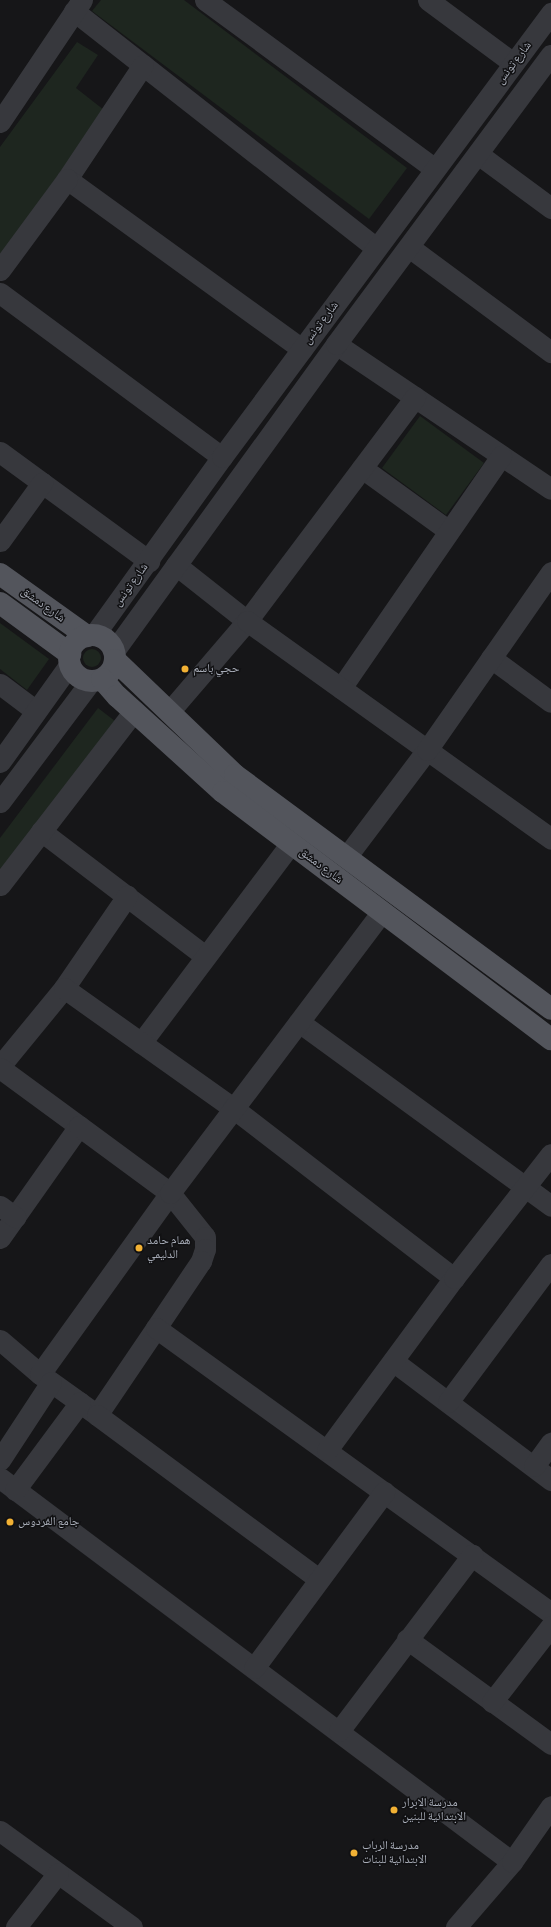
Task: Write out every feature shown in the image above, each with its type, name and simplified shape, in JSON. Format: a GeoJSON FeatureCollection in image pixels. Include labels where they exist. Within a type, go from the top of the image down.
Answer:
{"type":"FeatureCollection","features":[{"type":"Feature","properties":{"kind":"main road","name":"شارع دمشق"},"geometry":{"type":"LineString","coordinates":[[0,574],[90,636]]}},
{"type":"Feature","properties":{"kind":"main road","name":"شارع دمشق"},"geometry":{"type":"LineString","coordinates":[[0,603],[70,659]]}},
{"type":"Feature","properties":{"kind":"main road"},"geometry":{"type":"LineString","coordinates":[[90,636],[106,640],[115,655],[111,671],[97,680],[78,676],[70,659],[76,643],[90,636]]}},
{"type":"Feature","properties":{"kind":"main road","name":"شارع دمشق"},"geometry":{"type":"LineString","coordinates":[[115,655],[169,712],[246,784],[347,856],[551,1009]]}},
{"type":"Feature","properties":{"kind":"main road","name":"شارع دمشق"},"geometry":{"type":"LineString","coordinates":[[97,680],[134,711],[212,784],[551,1039]]}},
{"type":"Feature","properties":{"kind":"street"},"geometry":{"type":"LineString","coordinates":[[205,0],[435,169]]}},
{"type":"Feature","properties":{"kind":"street"},"geometry":{"type":"LineString","coordinates":[[428,0],[513,63]]}},
{"type":"Feature","properties":{"kind":"street"},"geometry":{"type":"LineString","coordinates":[[0,122],[77,4],[143,65],[376,248]]}},
{"type":"Feature","properties":{"kind":"street","name":"شارع تونس"},"geometry":{"type":"LineString","coordinates":[[90,636],[149,561],[222,457],[551,13]]}},
{"type":"Feature","properties":{"kind":"street"},"geometry":{"type":"LineString","coordinates":[[0,270],[67,179],[143,65]]}},
{"type":"Feature","properties":{"kind":"street","name":"شارع تونس"},"geometry":{"type":"LineString","coordinates":[[115,655],[176,564],[336,344],[491,136],[547,67]]}},
{"type":"Feature","properties":{"kind":"street"},"geometry":{"type":"LineString","coordinates":[[470,122],[491,136]]}},
{"type":"Feature","properties":{"kind":"street"},"geometry":{"type":"LineString","coordinates":[[478,154],[551,208]]}},
{"type":"Feature","properties":{"kind":"street"},"geometry":{"type":"LineString","coordinates":[[67,179],[302,349]]}},
{"type":"Feature","properties":{"kind":"street"},"geometry":{"type":"LineString","coordinates":[[409,247],[551,352]]}},
{"type":"Feature","properties":{"kind":"street"},"geometry":{"type":"LineString","coordinates":[[0,293],[222,457]]}},
{"type":"Feature","properties":{"kind":"street"},"geometry":{"type":"LineString","coordinates":[[336,344],[551,489]]}},
{"type":"Feature","properties":{"kind":"street"},"geometry":{"type":"LineString","coordinates":[[169,712],[247,621],[415,398]]}},
{"type":"Feature","properties":{"kind":"street"},"geometry":{"type":"LineString","coordinates":[[0,452],[149,561]]}},
{"type":"Feature","properties":{"kind":"street"},"geometry":{"type":"LineString","coordinates":[[341,688],[502,456]]}},
{"type":"Feature","properties":{"kind":"street"},"geometry":{"type":"LineString","coordinates":[[362,468],[449,531]]}},
{"type":"Feature","properties":{"kind":"street"},"geometry":{"type":"LineString","coordinates":[[0,542],[42,483]]}},
{"type":"Feature","properties":{"kind":"street"},"geometry":{"type":"LineString","coordinates":[[176,564],[247,621],[551,839]]}},
{"type":"Feature","properties":{"kind":"street"},"geometry":{"type":"LineString","coordinates":[[347,856],[426,750],[551,572]]}},
{"type":"Feature","properties":{"kind":"street"},"geometry":{"type":"LineString","coordinates":[[491,658],[551,702]]}},
{"type":"Feature","properties":{"kind":"street"},"geometry":{"type":"LineString","coordinates":[[0,762],[70,659]]}},
{"type":"Feature","properties":{"kind":"street"},"geometry":{"type":"LineString","coordinates":[[0,802],[97,680]]}},
{"type":"Feature","properties":{"kind":"street"},"geometry":{"type":"LineString","coordinates":[[0,684],[36,711]]}},
{"type":"Feature","properties":{"kind":"street"},"geometry":{"type":"LineString","coordinates":[[0,885],[134,711]]}},
{"type":"Feature","properties":{"kind":"street"},"geometry":{"type":"LineString","coordinates":[[41,831],[205,956]]}},
{"type":"Feature","properties":{"kind":"street"},"geometry":{"type":"LineString","coordinates":[[141,1043],[291,843]]}},
{"type":"Feature","properties":{"kind":"street"},"geometry":{"type":"LineString","coordinates":[[97,1415],[201,1261],[205,1249],[205,1237],[170,1193],[0,1067],[64,988],[127,896]]}},
{"type":"Feature","properties":{"kind":"street"},"geometry":{"type":"LineString","coordinates":[[0,1460],[45,1378],[170,1193],[382,912]]}},
{"type":"Feature","properties":{"kind":"street"},"geometry":{"type":"LineString","coordinates":[[64,988],[233,1108],[454,1278]]}},
{"type":"Feature","properties":{"kind":"street"},"geometry":{"type":"LineString","coordinates":[[299,1022],[526,1186],[551,1206]]}},
{"type":"Feature","properties":{"kind":"street"},"geometry":{"type":"LineString","coordinates":[[0,1238],[8,1212],[79,1126]]}},
{"type":"Feature","properties":{"kind":"street"},"geometry":{"type":"LineString","coordinates":[[327,1450],[454,1278],[551,1154]]}},
{"type":"Feature","properties":{"kind":"street"},"geometry":{"type":"LineString","coordinates":[[448,1402],[551,1264]]}},
{"type":"Feature","properties":{"kind":"street"},"geometry":{"type":"LineString","coordinates":[[156,1328],[551,1613]]}},
{"type":"Feature","properties":{"kind":"street"},"geometry":{"type":"LineString","coordinates":[[0,1340],[45,1378],[80,1402],[319,1579]]}},
{"type":"Feature","properties":{"kind":"street"},"geometry":{"type":"LineString","coordinates":[[393,1361],[551,1480]]}},
{"type":"Feature","properties":{"kind":"street"},"geometry":{"type":"LineString","coordinates":[[80,1402],[8,1484],[512,1862]]}},
{"type":"Feature","properties":{"kind":"street"},"geometry":{"type":"LineString","coordinates":[[534,1466],[551,1443]]}},
{"type":"Feature","properties":{"kind":"street"},"geometry":{"type":"LineString","coordinates":[[254,1668],[384,1492]]}},
{"type":"Feature","properties":{"kind":"street"},"geometry":{"type":"LineString","coordinates":[[339,1731],[407,1639],[472,1555]]}},
{"type":"Feature","properties":{"kind":"street"},"geometry":{"type":"LineString","coordinates":[[492,1702],[551,1626]]}},
{"type":"Feature","properties":{"kind":"street"},"geometry":{"type":"LineString","coordinates":[[407,1639],[551,1744]]}},
{"type":"Feature","properties":{"kind":"street"},"geometry":{"type":"LineString","coordinates":[[456,1927],[512,1862],[551,1806]]}},
{"type":"Feature","properties":{"kind":"street"},"geometry":{"type":"LineString","coordinates":[[0,1831],[132,1927]]}},
{"type":"Feature","properties":{"kind":"street"},"geometry":{"type":"LineString","coordinates":[[16,1927],[58,1873]]}},
{"type":"Feature","properties":{"kind":"shaded area"},"geometry":{"type":"Polygon","coordinates":[[[101,0],[184,0],[407,168],[369,219],[92,11],[101,0]]]}},
{"type":"Feature","properties":{"kind":"shaded area"},"geometry":{"type":"Polygon","coordinates":[[[77,42],[98,55],[76,88],[104,110],[0,258],[0,147],[77,42]]]}},
{"type":"Feature","properties":{"kind":"shaded area"},"geometry":{"type":"Polygon","coordinates":[[[420,416],[484,463],[446,515],[382,468],[420,416]]]}},
{"type":"Feature","properties":{"kind":"shaded area"},"geometry":{"type":"Polygon","coordinates":[[[0,623],[49,659],[27,690],[0,669],[0,623]]]}},
{"type":"Feature","properties":{"kind":"shaded area"},"geometry":{"type":"Polygon","coordinates":[[[92,649],[98,652],[101,658],[98,664],[92,667],[86,664],[83,658],[86,652],[92,649]]]}},
{"type":"Feature","properties":{"kind":"shaded area"},"geometry":{"type":"Polygon","coordinates":[[[98,708],[115,721],[0,875],[0,838],[98,708]]]}},
{"type":"Feature","properties":{"kind":"place","name":"حجي باسم"},"geometry":{"type":"Point","coordinates":[185,669]}},
{"type":"Feature","properties":{"kind":"place","name":"همام حامد الدليمي"},"geometry":{"type":"Point","coordinates":[139,1248]}},
{"type":"Feature","properties":{"kind":"place","name":"جامع الفردوس"},"geometry":{"type":"Point","coordinates":[10,1522]}},
{"type":"Feature","properties":{"kind":"place","name":"مدرسة الابرار الابتدائية للبنين"},"geometry":{"type":"Point","coordinates":[394,1810]}},
{"type":"Feature","properties":{"kind":"place","name":"مدرسة الرباب الابتدائية للبنات"},"geometry":{"type":"Point","coordinates":[354,1853]}}]}
